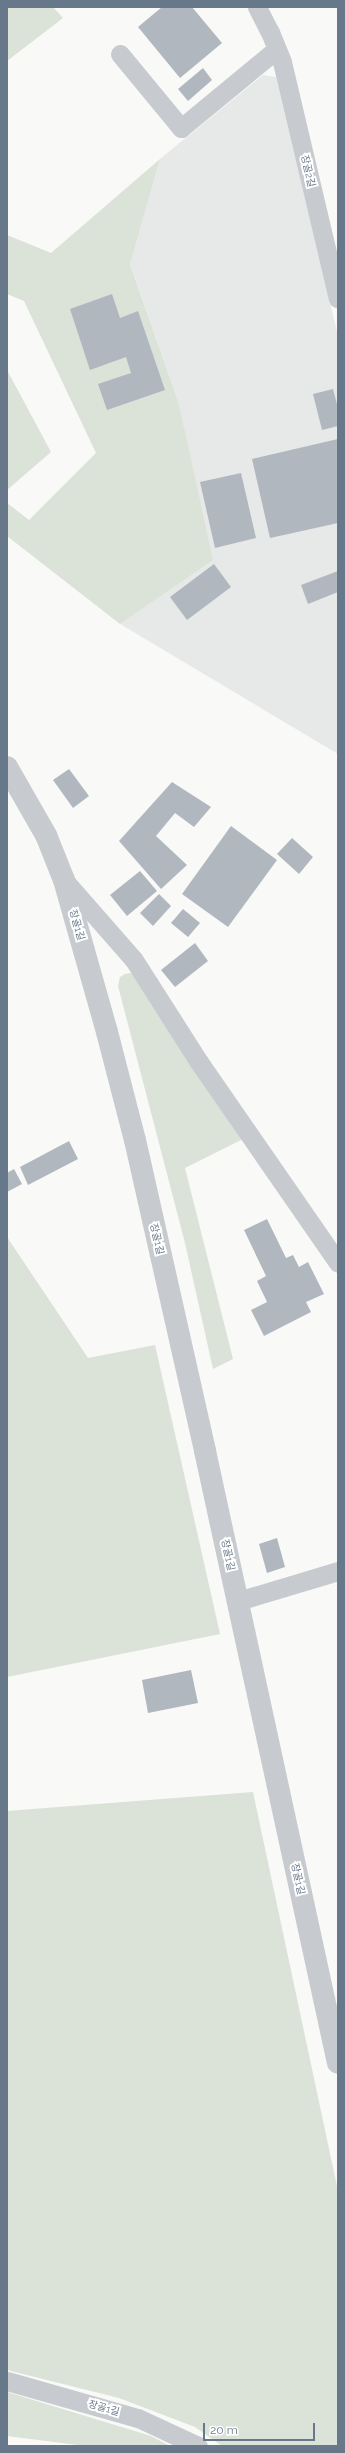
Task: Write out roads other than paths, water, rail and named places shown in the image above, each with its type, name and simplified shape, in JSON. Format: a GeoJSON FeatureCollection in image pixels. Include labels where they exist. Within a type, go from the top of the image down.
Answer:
{"type":"FeatureCollection","features":[{"type":"Feature","properties":{"kind":"street","name":"장골1길"},"geometry":{"type":"LineString","coordinates":[[7,767],[46,835],[64,880],[107,1032],[135,1140],[238,1601],[338,2063]]}},
{"type":"Feature","properties":{"kind":"lane","name":"장골2길"},"geometry":{"type":"LineString","coordinates":[[257,7],[277,49],[338,295]]}},
{"type":"Feature","properties":{"kind":"lane"},"geometry":{"type":"LineString","coordinates":[[120,54],[181,128],[277,49]]}},
{"type":"Feature","properties":{"kind":"lane","name":"장골1길"},"geometry":{"type":"LineString","coordinates":[[64,880],[134,960],[200,1062],[338,1263]]}},
{"type":"Feature","properties":{"kind":"lane"},"geometry":{"type":"LineString","coordinates":[[238,1601],[338,1571]]}},
{"type":"Feature","properties":{"kind":"lane","name":"장골1길"},"geometry":{"type":"LineString","coordinates":[[7,2381],[138,2418],[198,2446]]}}]}
